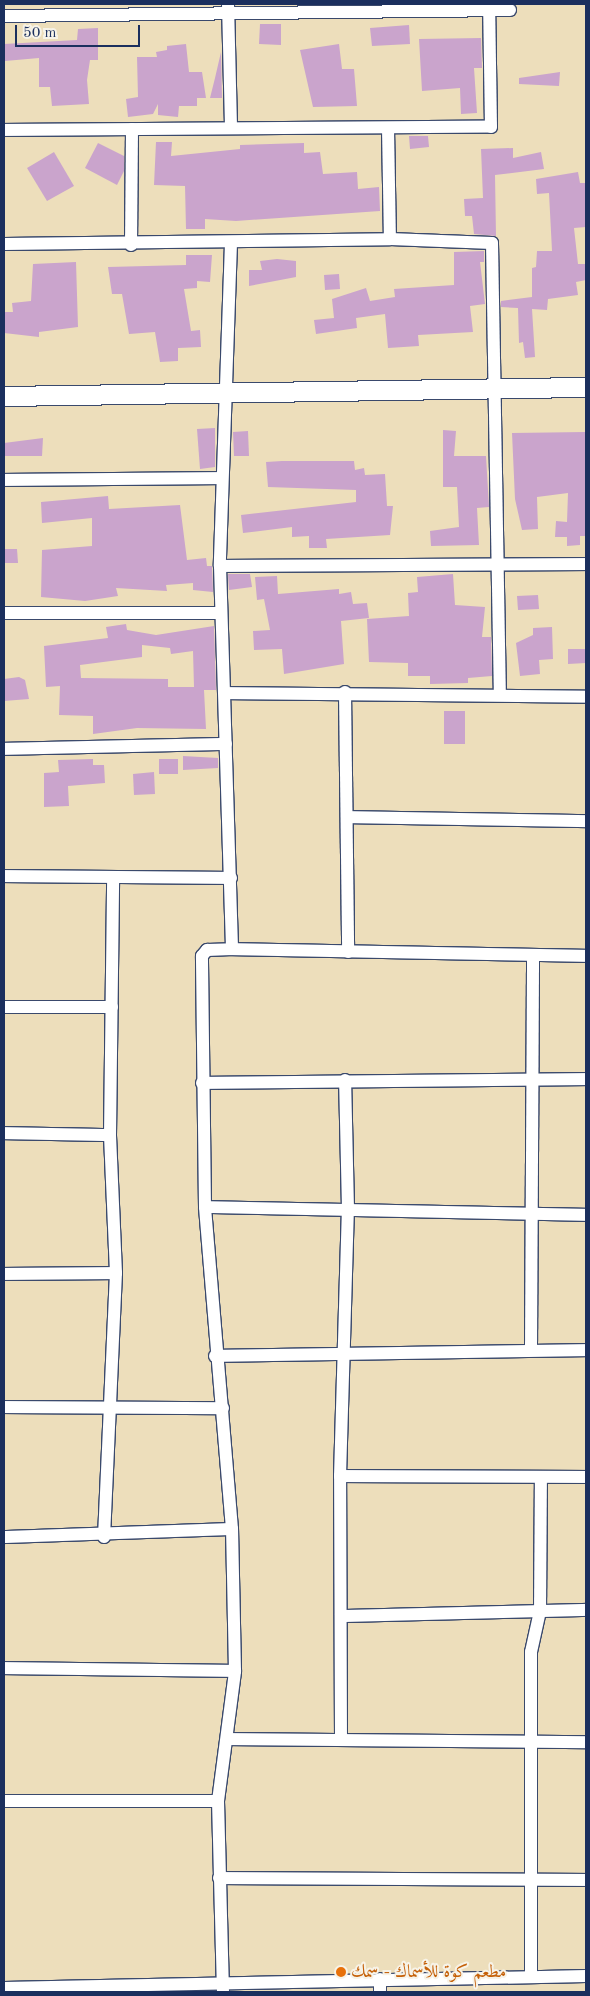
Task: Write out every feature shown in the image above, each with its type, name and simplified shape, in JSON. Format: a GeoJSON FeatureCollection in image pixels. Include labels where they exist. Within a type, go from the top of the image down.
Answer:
{"type":"FeatureCollection","features":[{"type":"Feature","properties":{"kind":"street"},"geometry":{"type":"LineString","coordinates":[[4,130],[491,127],[489,7]]}},
{"type":"Feature","properties":{"kind":"street"},"geometry":{"type":"LineString","coordinates":[[4,16],[228,9],[489,7],[510,10]]}},
{"type":"Feature","properties":{"kind":"street"},"geometry":{"type":"LineString","coordinates":[[228,9],[231,128]]}},
{"type":"Feature","properties":{"kind":"street"},"geometry":{"type":"LineString","coordinates":[[388,128],[390,240]]}},
{"type":"Feature","properties":{"kind":"street"},"geometry":{"type":"LineString","coordinates":[[131,244],[132,129]]}},
{"type":"Feature","properties":{"kind":"street"},"geometry":{"type":"LineString","coordinates":[[4,244],[231,244],[390,240],[492,243],[495,565],[500,694]]}},
{"type":"Feature","properties":{"kind":"street"},"geometry":{"type":"LineString","coordinates":[[231,244],[220,478],[220,566],[232,878],[232,949]]}},
{"type":"Feature","properties":{"kind":"street"},"geometry":{"type":"LineString","coordinates":[[4,396],[494,391],[586,387]]}},
{"type":"Feature","properties":{"kind":"street"},"geometry":{"type":"LineString","coordinates":[[4,480],[220,478]]}},
{"type":"Feature","properties":{"kind":"street"},"geometry":{"type":"LineString","coordinates":[[220,566],[586,564]]}},
{"type":"Feature","properties":{"kind":"street"},"geometry":{"type":"LineString","coordinates":[[4,613],[221,613]]}},
{"type":"Feature","properties":{"kind":"street"},"geometry":{"type":"LineString","coordinates":[[345,692],[348,817],[348,952]]}},
{"type":"Feature","properties":{"kind":"street"},"geometry":{"type":"LineString","coordinates":[[225,693],[345,692],[586,696]]}},
{"type":"Feature","properties":{"kind":"street"},"geometry":{"type":"LineString","coordinates":[[4,749],[226,744]]}},
{"type":"Feature","properties":{"kind":"street"},"geometry":{"type":"LineString","coordinates":[[348,817],[586,821]]}},
{"type":"Feature","properties":{"kind":"street"},"geometry":{"type":"LineString","coordinates":[[4,876],[232,878]]}},
{"type":"Feature","properties":{"kind":"street"},"geometry":{"type":"LineString","coordinates":[[104,1537],[116,1273],[110,1135],[113,877]]}},
{"type":"Feature","properties":{"kind":"street"},"geometry":{"type":"LineString","coordinates":[[222,1988],[218,1801],[230,1739],[235,1671],[232,1529],[223,1408],[215,1356],[205,1207],[199,965],[207,950],[232,949],[533,957],[586,956]]}},
{"type":"Feature","properties":{"kind":"street"},"geometry":{"type":"LineString","coordinates":[[531,1349],[529,1081],[533,957]]}},
{"type":"Feature","properties":{"kind":"street"},"geometry":{"type":"LineString","coordinates":[[4,1008],[112,1007]]}},
{"type":"Feature","properties":{"kind":"street"},"geometry":{"type":"LineString","coordinates":[[202,1083],[345,1080],[529,1081],[586,1078]]}},
{"type":"Feature","properties":{"kind":"street"},"geometry":{"type":"LineString","coordinates":[[341,1739],[340,1476],[348,1209],[345,1080]]}},
{"type":"Feature","properties":{"kind":"street"},"geometry":{"type":"LineString","coordinates":[[4,1133],[110,1135]]}},
{"type":"Feature","properties":{"kind":"street"},"geometry":{"type":"LineString","coordinates":[[205,1207],[586,1215]]}},
{"type":"Feature","properties":{"kind":"street"},"geometry":{"type":"LineString","coordinates":[[4,1274],[116,1273]]}},
{"type":"Feature","properties":{"kind":"street"},"geometry":{"type":"LineString","coordinates":[[215,1356],[531,1349],[586,1350]]}},
{"type":"Feature","properties":{"kind":"street"},"geometry":{"type":"LineString","coordinates":[[4,1407],[223,1408]]}},
{"type":"Feature","properties":{"kind":"street"},"geometry":{"type":"LineString","coordinates":[[340,1476],[586,1477]]}},
{"type":"Feature","properties":{"kind":"street"},"geometry":{"type":"LineString","coordinates":[[530,1975],[532,1881],[531,1652],[540,1611],[541,1476]]}},
{"type":"Feature","properties":{"kind":"street"},"geometry":{"type":"LineString","coordinates":[[4,1537],[104,1537],[232,1529]]}},
{"type":"Feature","properties":{"kind":"street"},"geometry":{"type":"LineString","coordinates":[[341,1616],[586,1610]]}},
{"type":"Feature","properties":{"kind":"street"},"geometry":{"type":"LineString","coordinates":[[4,1668],[235,1671]]}},
{"type":"Feature","properties":{"kind":"street"},"geometry":{"type":"LineString","coordinates":[[230,1739],[586,1742]]}},
{"type":"Feature","properties":{"kind":"street"},"geometry":{"type":"LineString","coordinates":[[4,1801],[218,1801]]}},
{"type":"Feature","properties":{"kind":"street"},"geometry":{"type":"LineString","coordinates":[[219,1878],[586,1880]]}},
{"type":"Feature","properties":{"kind":"street"},"geometry":{"type":"LineString","coordinates":[[4,1988],[222,1988],[380,1979],[530,1975],[586,1976]]}},
{"type":"Feature","properties":{"kind":"street"},"geometry":{"type":"LineString","coordinates":[[380,1979],[380,1992]]}},
{"type":"Feature","properties":{"kind":"building"},"geometry":{"type":"Polygon","coordinates":[[[260,24],[281,24],[281,45],[259,44],[260,24]]]}},
{"type":"Feature","properties":{"kind":"building"},"geometry":{"type":"Polygon","coordinates":[[[409,25],[410,44],[372,46],[370,28],[409,25]]]}},
{"type":"Feature","properties":{"kind":"building"},"geometry":{"type":"Polygon","coordinates":[[[98,28],[98,60],[90,60],[87,80],[89,104],[52,106],[50,87],[39,87],[39,58],[5,61],[4,44],[77,40],[78,29],[98,28]]]}},
{"type":"Feature","properties":{"kind":"building"},"geometry":{"type":"Polygon","coordinates":[[[481,38],[482,68],[474,68],[477,113],[461,114],[460,88],[422,91],[419,39],[481,38]]]}},
{"type":"Feature","properties":{"kind":"building"},"geometry":{"type":"Polygon","coordinates":[[[186,44],[189,72],[202,72],[206,98],[197,98],[197,106],[179,106],[178,117],[158,115],[158,104],[153,114],[128,117],[126,99],[138,97],[137,57],[157,57],[156,52],[167,50],[167,46],[186,44]]]}},
{"type":"Feature","properties":{"kind":"building"},"geometry":{"type":"Polygon","coordinates":[[[339,44],[342,69],[354,69],[357,106],[313,107],[300,50],[339,44]]]}},
{"type":"Feature","properties":{"kind":"building"},"geometry":{"type":"Polygon","coordinates":[[[221,52],[222,98],[210,98],[215,78],[221,52]]]}},
{"type":"Feature","properties":{"kind":"building"},"geometry":{"type":"Polygon","coordinates":[[[560,72],[559,86],[519,84],[519,78],[560,72]]]}},
{"type":"Feature","properties":{"kind":"building"},"geometry":{"type":"Polygon","coordinates":[[[409,136],[428,136],[429,147],[410,149],[409,136]]]}},
{"type":"Feature","properties":{"kind":"building"},"geometry":{"type":"Polygon","coordinates":[[[156,142],[172,142],[171,156],[240,149],[240,145],[304,143],[304,153],[320,152],[323,174],[357,172],[358,189],[379,187],[380,211],[236,221],[205,219],[205,229],[186,229],[185,186],[154,185],[156,142]]]}},
{"type":"Feature","properties":{"kind":"building"},"geometry":{"type":"Polygon","coordinates":[[[98,143],[124,156],[124,171],[117,185],[85,168],[98,143]]]}},
{"type":"Feature","properties":{"kind":"building"},"geometry":{"type":"Polygon","coordinates":[[[513,148],[513,158],[541,152],[544,169],[495,175],[496,236],[474,234],[472,216],[465,216],[464,199],[483,198],[481,149],[513,148]]]}},
{"type":"Feature","properties":{"kind":"building"},"geometry":{"type":"Polygon","coordinates":[[[54,152],[74,186],[47,201],[27,168],[54,152]]]}},
{"type":"Feature","properties":{"kind":"building"},"geometry":{"type":"Polygon","coordinates":[[[578,172],[580,183],[586,183],[586,227],[574,228],[578,264],[585,264],[586,280],[576,282],[578,295],[548,299],[547,310],[532,309],[535,357],[525,358],[523,342],[519,343],[518,308],[501,307],[501,301],[532,297],[532,268],[536,267],[537,251],[552,251],[549,193],[537,194],[536,179],[578,172]]]}},
{"type":"Feature","properties":{"kind":"building"},"geometry":{"type":"Polygon","coordinates":[[[484,251],[484,262],[480,262],[485,304],[470,306],[473,332],[418,335],[419,346],[388,348],[385,314],[356,318],[357,328],[316,334],[314,320],[334,318],[332,299],[366,288],[370,301],[395,297],[394,289],[454,285],[454,252],[484,251]]]}},
{"type":"Feature","properties":{"kind":"building"},"geometry":{"type":"Polygon","coordinates":[[[186,255],[212,255],[210,282],[197,281],[197,288],[184,289],[191,331],[200,330],[201,347],[178,348],[178,361],[160,362],[155,332],[129,334],[122,294],[112,294],[108,267],[186,265],[186,255]]]}},
{"type":"Feature","properties":{"kind":"building"},"geometry":{"type":"Polygon","coordinates":[[[277,259],[296,261],[296,277],[249,286],[249,270],[262,270],[260,261],[277,259]]]}},
{"type":"Feature","properties":{"kind":"building"},"geometry":{"type":"Polygon","coordinates":[[[76,262],[78,327],[39,332],[39,337],[4,333],[4,312],[13,312],[12,303],[31,301],[33,264],[76,262]]]}},
{"type":"Feature","properties":{"kind":"building"},"geometry":{"type":"Polygon","coordinates":[[[339,274],[340,289],[325,290],[324,275],[339,274]]]}},
{"type":"Feature","properties":{"kind":"building"},"geometry":{"type":"Polygon","coordinates":[[[215,428],[215,467],[200,469],[197,429],[215,428]]]}},
{"type":"Feature","properties":{"kind":"building"},"geometry":{"type":"Polygon","coordinates":[[[443,430],[456,431],[454,456],[486,456],[489,507],[477,508],[479,545],[431,546],[430,531],[459,527],[457,487],[443,487],[443,430]]]}},
{"type":"Feature","properties":{"kind":"building"},"geometry":{"type":"Polygon","coordinates":[[[248,431],[249,456],[234,456],[233,432],[248,431]]]}},
{"type":"Feature","properties":{"kind":"building"},"geometry":{"type":"Polygon","coordinates":[[[585,432],[586,536],[580,536],[580,545],[567,546],[567,537],[555,537],[556,521],[567,522],[568,493],[537,497],[538,529],[522,530],[515,499],[512,433],[585,432]]]}},
{"type":"Feature","properties":{"kind":"building"},"geometry":{"type":"Polygon","coordinates":[[[43,438],[42,456],[4,456],[4,443],[43,438]]]}},
{"type":"Feature","properties":{"kind":"building"},"geometry":{"type":"Polygon","coordinates":[[[354,461],[355,470],[364,468],[365,475],[385,474],[387,506],[393,506],[390,535],[326,539],[327,548],[309,548],[309,536],[292,537],[292,527],[243,533],[241,515],[356,502],[356,490],[268,487],[266,462],[354,461]]]}},
{"type":"Feature","properties":{"kind":"building"},"geometry":{"type":"Polygon","coordinates":[[[108,496],[109,509],[180,505],[187,560],[206,558],[207,566],[212,566],[213,592],[193,590],[193,583],[166,585],[167,591],[116,588],[118,596],[85,601],[41,597],[42,550],[92,546],[92,518],[42,523],[41,502],[108,496]]]}},
{"type":"Feature","properties":{"kind":"building"},"geometry":{"type":"Polygon","coordinates":[[[4,549],[17,549],[18,563],[4,563],[4,549]]]}},
{"type":"Feature","properties":{"kind":"building"},"geometry":{"type":"Polygon","coordinates":[[[228,574],[250,574],[252,587],[229,590],[228,574]]]}},
{"type":"Feature","properties":{"kind":"building"},"geometry":{"type":"Polygon","coordinates":[[[453,574],[455,605],[485,607],[482,637],[491,637],[492,676],[468,678],[468,683],[430,684],[430,676],[408,676],[408,663],[369,662],[367,619],[409,616],[408,593],[418,592],[417,577],[453,574]]]}},
{"type":"Feature","properties":{"kind":"building"},"geometry":{"type":"Polygon","coordinates":[[[277,576],[278,594],[339,589],[339,594],[351,592],[353,604],[367,603],[369,618],[341,621],[344,664],[284,674],[282,649],[254,650],[253,631],[270,630],[264,599],[257,600],[255,577],[277,576]]]}},
{"type":"Feature","properties":{"kind":"building"},"geometry":{"type":"Polygon","coordinates":[[[538,595],[539,609],[518,610],[517,596],[538,595]]]}},
{"type":"Feature","properties":{"kind":"building"},"geometry":{"type":"Polygon","coordinates":[[[126,624],[127,630],[156,635],[214,626],[216,690],[204,690],[206,729],[137,728],[93,734],[93,716],[59,715],[60,686],[46,687],[44,646],[108,638],[106,627],[126,624]],[[142,645],[142,657],[80,665],[81,678],[168,679],[168,687],[194,687],[193,651],[171,654],[170,648],[142,645]]]}},
{"type":"Feature","properties":{"kind":"building"},"geometry":{"type":"Polygon","coordinates":[[[552,627],[553,659],[539,660],[540,674],[520,676],[516,643],[533,635],[533,628],[552,627]]]}},
{"type":"Feature","properties":{"kind":"building"},"geometry":{"type":"Polygon","coordinates":[[[568,649],[586,649],[586,663],[568,664],[568,649]]]}},
{"type":"Feature","properties":{"kind":"building"},"geometry":{"type":"Polygon","coordinates":[[[19,677],[25,680],[29,699],[4,701],[4,679],[19,677]]]}},
{"type":"Feature","properties":{"kind":"building"},"geometry":{"type":"Polygon","coordinates":[[[444,711],[465,711],[465,744],[444,744],[444,711]]]}},
{"type":"Feature","properties":{"kind":"building"},"geometry":{"type":"Polygon","coordinates":[[[183,756],[218,758],[218,768],[183,770],[183,756]]]}},
{"type":"Feature","properties":{"kind":"building"},"geometry":{"type":"Polygon","coordinates":[[[93,759],[93,765],[104,765],[105,783],[68,786],[69,806],[44,807],[44,773],[59,772],[58,760],[93,759]]]}},
{"type":"Feature","properties":{"kind":"building"},"geometry":{"type":"Polygon","coordinates":[[[159,759],[178,759],[178,774],[159,774],[159,759]]]}},
{"type":"Feature","properties":{"kind":"building"},"geometry":{"type":"Polygon","coordinates":[[[154,772],[155,794],[134,795],[133,774],[154,772]]]}},
{"type":"Feature","properties":{"kind":"place","name":"مطعم كوة للأسماك - سمك"},"geometry":{"type":"Point","coordinates":[341,1972]}}]}
